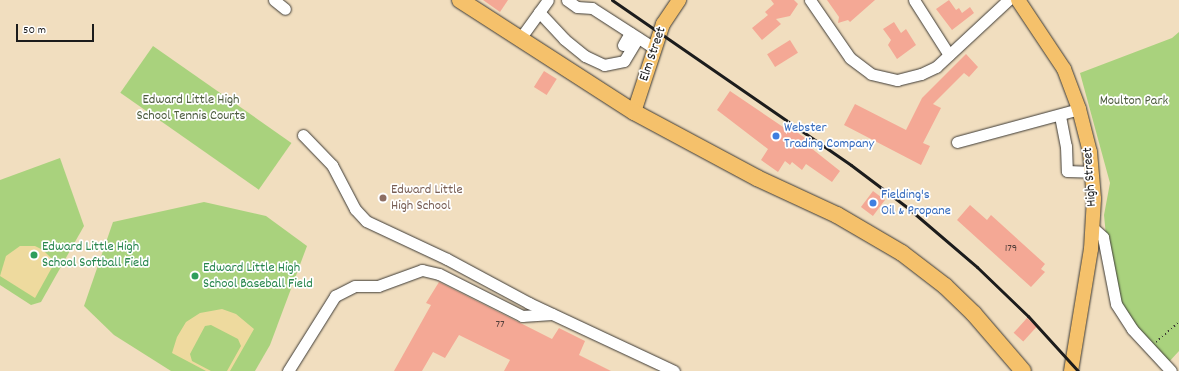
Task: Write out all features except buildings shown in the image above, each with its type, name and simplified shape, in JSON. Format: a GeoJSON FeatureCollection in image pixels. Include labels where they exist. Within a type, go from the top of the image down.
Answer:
{"type":"FeatureCollection","features":[{"type":"Feature","properties":{"kind":"highway"},"geometry":{"type":"LineString","coordinates":[[460,0],[519,40],[634,112],[757,178],[837,215],[902,253],[945,286],[974,314],[1023,371]]}},
{"type":"Feature","properties":{"kind":"main road","name":"Elm Street"},"geometry":{"type":"LineString","coordinates":[[634,112],[663,24],[679,0]]}},
{"type":"Feature","properties":{"kind":"main road","name":"High Street"},"geometry":{"type":"LineString","coordinates":[[1018,0],[1053,49],[1064,69],[1079,109],[1090,152],[1092,172],[1092,227],[1071,371]]}},
{"type":"Feature","properties":{"kind":"street"},"geometry":{"type":"LineString","coordinates":[[274,0],[285,9]]}},
{"type":"Feature","properties":{"kind":"street"},"geometry":{"type":"LineString","coordinates":[[519,40],[548,0]]}},
{"type":"Feature","properties":{"kind":"street"},"geometry":{"type":"LineString","coordinates":[[567,0],[577,6],[592,8],[654,48]]}},
{"type":"Feature","properties":{"kind":"street"},"geometry":{"type":"LineString","coordinates":[[810,0],[850,58],[871,74],[891,79],[908,79],[930,71],[1008,0]]}},
{"type":"Feature","properties":{"kind":"street"},"geometry":{"type":"LineString","coordinates":[[914,0],[949,55]]}},
{"type":"Feature","properties":{"kind":"street"},"geometry":{"type":"LineString","coordinates":[[539,12],[564,39],[585,56],[604,66],[624,61],[634,36]]}},
{"type":"Feature","properties":{"kind":"street"},"geometry":{"type":"LineString","coordinates":[[612,63],[621,48],[634,36]]}},
{"type":"Feature","properties":{"kind":"street"},"geometry":{"type":"LineString","coordinates":[[957,142],[1060,116],[1079,109]]}},
{"type":"Feature","properties":{"kind":"street"},"geometry":{"type":"LineString","coordinates":[[1060,116],[1066,146],[1067,171],[1092,172]]}},
{"type":"Feature","properties":{"kind":"street"},"geometry":{"type":"LineString","coordinates":[[303,135],[332,165],[355,208],[366,221],[447,259],[552,314],[674,371]]}},
{"type":"Feature","properties":{"kind":"street"},"geometry":{"type":"LineString","coordinates":[[1092,227],[1103,237],[1116,304],[1132,329],[1171,371]]}},
{"type":"Feature","properties":{"kind":"street"},"geometry":{"type":"LineString","coordinates":[[288,371],[335,296],[346,289],[378,286],[422,270],[439,274],[522,316],[552,314]]}},
{"type":"Feature","properties":{"kind":"path"},"geometry":{"type":"LineString","coordinates":[[1149,348],[1179,322]]}},
{"type":"Feature","properties":{"kind":"green space","name":"Moulton Park"},"geometry":{"type":"Polygon","coordinates":[[[1179,32],[1179,351],[1167,364],[1113,307],[1104,215],[1110,183],[1080,73],[1172,38],[1179,32]]]}},
{"type":"Feature","properties":{"kind":"green space","name":"Edward Little High School Tennis Courts"},"geometry":{"type":"Polygon","coordinates":[[[153,46],[291,143],[259,190],[120,93],[153,46]]]}},
{"type":"Feature","properties":{"kind":"green space","name":"Edward Little High School Softball Field"},"geometry":{"type":"Polygon","coordinates":[[[60,158],[84,226],[41,302],[31,305],[0,285],[0,180],[60,158]]]}},
{"type":"Feature","properties":{"kind":"green space","name":"Edward Little High School Baseball Field"},"geometry":{"type":"Polygon","coordinates":[[[204,202],[266,216],[307,246],[270,345],[255,371],[171,371],[114,335],[84,306],[113,222],[204,202]]]}},
{"type":"Feature","properties":{"kind":"sand"},"geometry":{"type":"Polygon","coordinates":[[[20,246],[35,246],[43,250],[55,262],[35,298],[0,276],[6,256],[20,246]]]}},
{"type":"Feature","properties":{"kind":"sand"},"geometry":{"type":"Polygon","coordinates":[[[222,309],[236,314],[254,329],[230,371],[227,371],[241,346],[238,339],[211,325],[205,326],[190,354],[192,361],[211,371],[206,371],[172,353],[177,337],[186,322],[200,313],[222,309]]]}},
{"type":"Feature","properties":{"kind":"railway"},"geometry":{"type":"LineString","coordinates":[[612,0],[851,165],[908,208],[977,267],[1028,316],[1078,371]]}},
{"type":"Feature","properties":{"kind":"place","name":"Webster Trading Company"},"geometry":{"type":"Point","coordinates":[776,136]}},
{"type":"Feature","properties":{"kind":"place","name":"Edward Little High School"},"geometry":{"type":"Point","coordinates":[383,198]}},
{"type":"Feature","properties":{"kind":"place","name":"Fielding's Oil & Propane"},"geometry":{"type":"Point","coordinates":[873,203]}},
{"type":"Feature","properties":{"kind":"place","name":"Edward Little High School Softball Field"},"geometry":{"type":"Point","coordinates":[34,255]}},
{"type":"Feature","properties":{"kind":"place","name":"Edward Little High School Baseball Field"},"geometry":{"type":"Point","coordinates":[195,276]}}]}
